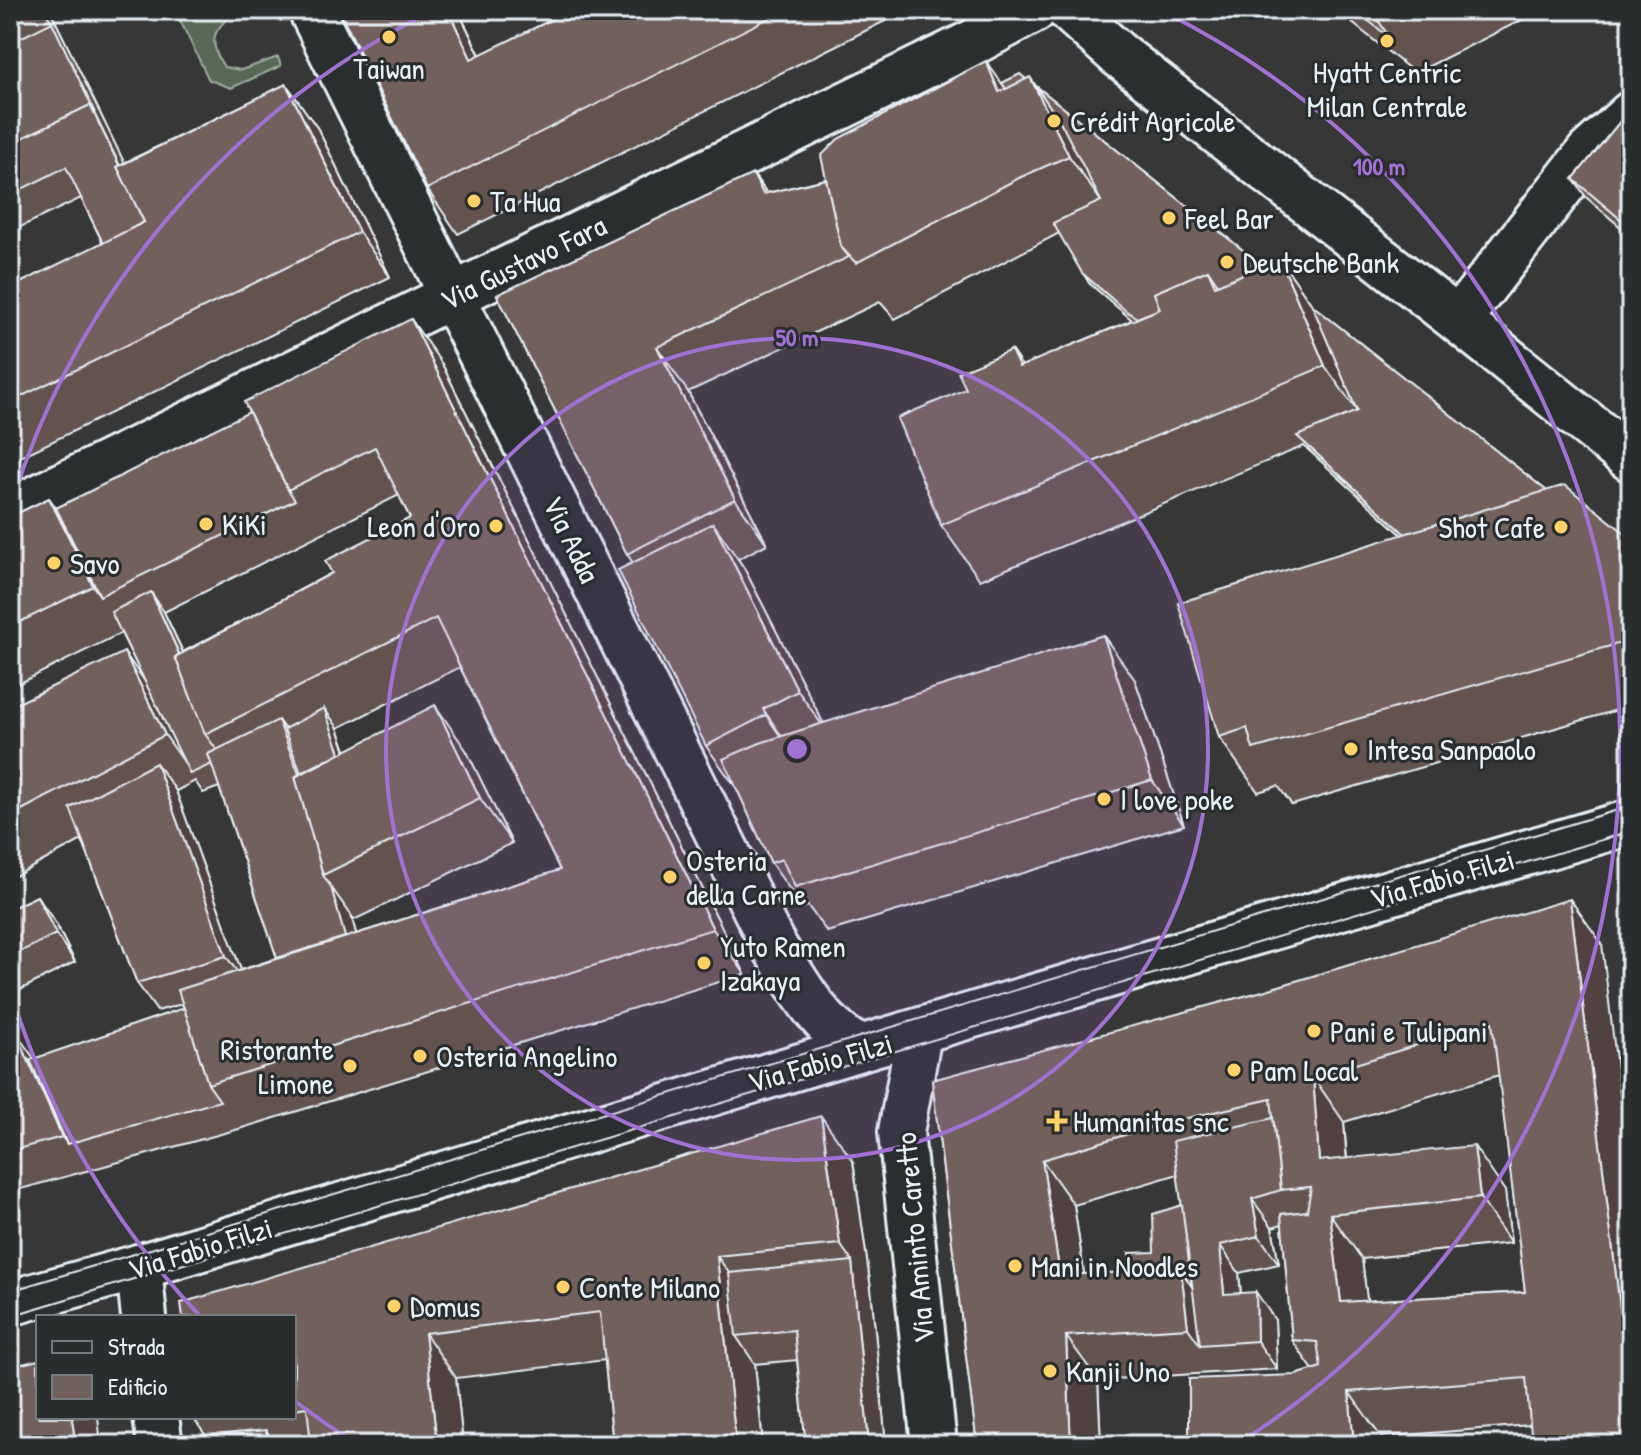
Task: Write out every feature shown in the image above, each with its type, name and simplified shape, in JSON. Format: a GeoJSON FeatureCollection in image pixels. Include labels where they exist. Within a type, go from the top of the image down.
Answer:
{"type":"FeatureCollection","features":[{"type":"Feature","properties":{"kind":"street","name":"Via Adda"},"geometry":{"type":"LineString","coordinates":[[311,10],[771,941],[817,1010],[845,1041],[860,1048]]}},
{"type":"Feature","properties":{"kind":"street","name":"Via Gustavo Fara"},"geometry":{"type":"LineString","coordinates":[[10,511],[1034,10]]}},
{"type":"Feature","properties":{"kind":"street"},"geometry":{"type":"LineString","coordinates":[[1069,10],[1118,54],[1631,459]]}},
{"type":"Feature","properties":{"kind":"street"},"geometry":{"type":"LineString","coordinates":[[1458,320],[1589,152],[1631,114]]}},
{"type":"Feature","properties":{"kind":"street","name":"Via Fabio Filzi"},"geometry":{"type":"LineString","coordinates":[[10,1303],[139,1267],[860,1048],[1631,822]]}},
{"type":"Feature","properties":{"kind":"street","name":"Via Aminto Caretto"},"geometry":{"type":"LineString","coordinates":[[921,1032],[901,1132],[934,1445]]}},
{"type":"Feature","properties":{"kind":"street"},"geometry":{"type":"LineString","coordinates":[[139,1267],[144,1315]]}},
{"type":"Feature","properties":{"kind":"street"},"geometry":{"type":"LineString","coordinates":[[156,1419],[160,1445]]}},
{"type":"Feature","properties":{"kind":"green space"},"geometry":{"type":"Polygon","coordinates":[[[175,10],[239,10],[224,22],[215,35],[215,49],[224,67],[241,70],[278,57],[281,66],[231,88],[209,80],[175,10]]]}},
{"type":"Feature","properties":{"kind":"building"},"geometry":{"type":"Polygon","coordinates":[[[339,10],[448,10],[471,59],[561,15],[558,10],[785,10],[427,189],[339,10]]]}},
{"type":"Feature","properties":{"kind":"building"},"geometry":{"type":"Polygon","coordinates":[[[1355,10],[1373,10],[1390,38],[1355,10]]]}},
{"type":"Feature","properties":{"kind":"building"},"geometry":{"type":"Polygon","coordinates":[[[1373,10],[1399,10],[1378,20],[1373,10]]]}},
{"type":"Feature","properties":{"kind":"building"},"geometry":{"type":"Polygon","coordinates":[[[52,22],[95,113],[90,105],[10,144],[10,97],[19,93],[10,72],[10,43],[52,22]]]}},
{"type":"Feature","properties":{"kind":"building"},"geometry":{"type":"Polygon","coordinates":[[[986,61],[999,92],[1030,77],[1069,156],[1021,177],[856,263],[841,247],[821,156],[838,139],[986,61]]]}},
{"type":"Feature","properties":{"kind":"building"},"geometry":{"type":"Polygon","coordinates":[[[1020,74],[1026,79],[1006,89],[1002,83],[1020,74]]]}},
{"type":"Feature","properties":{"kind":"building"},"geometry":{"type":"Polygon","coordinates":[[[286,84],[359,232],[10,402],[10,288],[144,222],[117,167],[286,84]]]}},
{"type":"Feature","properties":{"kind":"building"},"geometry":{"type":"Polygon","coordinates":[[[1036,86],[1263,266],[1218,285],[1208,270],[1154,293],[1160,309],[1137,318],[1126,311],[1082,273],[1053,223],[1101,201],[1061,123],[1036,86]]]}},
{"type":"Feature","properties":{"kind":"building"},"geometry":{"type":"Polygon","coordinates":[[[90,105],[144,222],[103,243],[66,167],[10,195],[10,144],[90,105]]]}},
{"type":"Feature","properties":{"kind":"building"},"geometry":{"type":"Polygon","coordinates":[[[1631,108],[1631,228],[1573,179],[1631,108]]]}},
{"type":"Feature","properties":{"kind":"building"},"geometry":{"type":"Polygon","coordinates":[[[753,174],[763,194],[826,179],[841,247],[849,257],[657,347],[735,499],[627,554],[497,295],[753,174]]]}},
{"type":"Feature","properties":{"kind":"building"},"geometry":{"type":"Polygon","coordinates":[[[1280,259],[1325,366],[941,525],[897,418],[966,389],[958,372],[1011,350],[1019,367],[1160,309],[1154,293],[1208,270],[1215,286],[1280,259]]]}},
{"type":"Feature","properties":{"kind":"building"},"geometry":{"type":"Polygon","coordinates":[[[1312,305],[1547,491],[1405,534],[1297,436],[1357,411],[1312,305]]]}},
{"type":"Feature","properties":{"kind":"building"},"geometry":{"type":"Polygon","coordinates":[[[411,319],[713,929],[208,1084],[178,990],[560,870],[436,618],[205,734],[175,657],[332,573],[325,561],[410,518],[375,447],[288,490],[244,402],[411,319]]]}},
{"type":"Feature","properties":{"kind":"building"},"geometry":{"type":"Polygon","coordinates":[[[249,412],[295,500],[100,596],[56,508],[249,412]]]}},
{"type":"Feature","properties":{"kind":"building"},"geometry":{"type":"Polygon","coordinates":[[[1565,485],[1631,538],[1631,640],[1253,749],[1247,728],[1219,737],[1178,603],[1565,485]]]}},
{"type":"Feature","properties":{"kind":"building"},"geometry":{"type":"Polygon","coordinates":[[[49,498],[93,586],[10,627],[10,517],[49,498]]]}},
{"type":"Feature","properties":{"kind":"building"},"geometry":{"type":"Polygon","coordinates":[[[713,523],[798,691],[763,709],[766,715],[706,746],[618,570],[713,523]]]}},
{"type":"Feature","properties":{"kind":"building"},"geometry":{"type":"Polygon","coordinates":[[[151,592],[179,654],[175,657],[205,734],[217,750],[208,754],[212,764],[190,774],[111,612],[151,592]]]}},
{"type":"Feature","properties":{"kind":"building"},"geometry":{"type":"Polygon","coordinates":[[[1103,635],[1152,780],[795,887],[782,859],[771,863],[723,759],[760,743],[1103,635]]]}},
{"type":"Feature","properties":{"kind":"building"},"geometry":{"type":"Polygon","coordinates":[[[124,652],[165,735],[10,816],[10,707],[124,652]]]}},
{"type":"Feature","properties":{"kind":"building"},"geometry":{"type":"Polygon","coordinates":[[[435,705],[480,798],[323,875],[295,777],[435,705]]]}},
{"type":"Feature","properties":{"kind":"building"},"geometry":{"type":"Polygon","coordinates":[[[324,708],[340,753],[301,773],[284,729],[324,708]]]}},
{"type":"Feature","properties":{"kind":"building"},"geometry":{"type":"Polygon","coordinates":[[[278,720],[299,774],[295,777],[323,875],[331,887],[345,937],[277,958],[208,754],[278,720]]]}},
{"type":"Feature","properties":{"kind":"building"},"geometry":{"type":"Polygon","coordinates":[[[156,763],[226,956],[137,983],[70,808],[156,763]]]}},
{"type":"Feature","properties":{"kind":"building"},"geometry":{"type":"Polygon","coordinates":[[[37,896],[56,934],[10,957],[10,909],[37,896]]]}},
{"type":"Feature","properties":{"kind":"building"},"geometry":{"type":"Polygon","coordinates":[[[1570,899],[1631,1398],[1631,1445],[1532,1445],[1526,1378],[1349,1392],[1354,1445],[1189,1445],[1189,1379],[1296,1375],[1321,1367],[1317,1342],[1292,1340],[1281,1214],[1307,1211],[1311,1187],[1281,1190],[1271,1099],[1161,1124],[1042,1160],[1060,1275],[1181,1270],[1188,1328],[1066,1336],[1071,1445],[977,1445],[932,1080],[1259,992],[1570,899]],[[1492,1022],[1313,1077],[1319,1161],[1474,1146],[1480,1198],[1330,1214],[1341,1302],[1525,1292],[1492,1022]]]}},
{"type":"Feature","properties":{"kind":"building"},"geometry":{"type":"Polygon","coordinates":[[[184,1008],[208,1084],[220,1101],[67,1144],[30,1060],[184,1008]]]}},
{"type":"Feature","properties":{"kind":"building"},"geometry":{"type":"Polygon","coordinates":[[[10,1025],[62,1137],[10,1151],[10,1025]]]}},
{"type":"Feature","properties":{"kind":"building"},"geometry":{"type":"Polygon","coordinates":[[[821,1116],[840,1244],[717,1256],[736,1445],[613,1445],[600,1312],[425,1333],[437,1445],[311,1445],[307,1407],[296,1409],[296,1315],[183,1315],[181,1303],[821,1116]]]}},
{"type":"Feature","properties":{"kind":"building"},"geometry":{"type":"Polygon","coordinates":[[[1273,1118],[1281,1190],[1252,1199],[1259,1236],[1220,1245],[1224,1294],[1256,1292],[1257,1341],[1200,1345],[1173,1141],[1273,1118]]]}},
{"type":"Feature","properties":{"kind":"building"},"geometry":{"type":"Polygon","coordinates":[[[1182,1205],[1192,1287],[1181,1270],[1130,1272],[1129,1253],[1154,1252],[1153,1214],[1182,1205]]]}},
{"type":"Feature","properties":{"kind":"building"},"geometry":{"type":"Polygon","coordinates":[[[852,1261],[869,1445],[806,1445],[794,1330],[736,1336],[729,1273],[852,1261]]]}},
{"type":"Feature","properties":{"kind":"building"},"geometry":{"type":"Polygon","coordinates":[[[36,1360],[36,1419],[72,1419],[75,1445],[10,1445],[10,1367],[36,1360]]]}},
{"type":"Feature","properties":{"kind":"building"},"geometry":{"type":"Polygon","coordinates":[[[266,1430],[268,1445],[207,1445],[206,1436],[266,1430]]]}},
{"type":"Feature","properties":{"kind":"tram line"},"geometry":{"type":"LineString","coordinates":[[10,1291],[1631,806]]}},
{"type":"Feature","properties":{"kind":"tram line"},"geometry":{"type":"LineString","coordinates":[[10,1316],[1631,831]]}},
{"type":"Feature","properties":{"kind":"place","name":"Taiwan"},"geometry":{"type":"Point","coordinates":[389,37]}},
{"type":"Feature","properties":{"kind":"place","name":"Hyatt Centric Milan Centrale"},"geometry":{"type":"Point","coordinates":[1387,41]}},
{"type":"Feature","properties":{"kind":"place","name":"Crédit Agricole"},"geometry":{"type":"Point","coordinates":[1054,121]}},
{"type":"Feature","properties":{"kind":"place","name":"Ta Hua"},"geometry":{"type":"Point","coordinates":[474,201]}},
{"type":"Feature","properties":{"kind":"place","name":"Feel Bar"},"geometry":{"type":"Point","coordinates":[1169,218]}},
{"type":"Feature","properties":{"kind":"place","name":"Deutsche Bank"},"geometry":{"type":"Point","coordinates":[1227,262]}},
{"type":"Feature","properties":{"kind":"place","name":"KiKi"},"geometry":{"type":"Point","coordinates":[206,524]}},
{"type":"Feature","properties":{"kind":"place","name":"Leon d'Oro"},"geometry":{"type":"Point","coordinates":[496,526]}},
{"type":"Feature","properties":{"kind":"place","name":"Shot Cafe"},"geometry":{"type":"Point","coordinates":[1561,527]}},
{"type":"Feature","properties":{"kind":"place","name":"Savo"},"geometry":{"type":"Point","coordinates":[54,563]}},
{"type":"Feature","properties":{"kind":"place","name":"Intesa Sanpaolo"},"geometry":{"type":"Point","coordinates":[1351,749]}},
{"type":"Feature","properties":{"kind":"place","name":"I love poke"},"geometry":{"type":"Point","coordinates":[1104,799]}},
{"type":"Feature","properties":{"kind":"place","name":"Osteria della Carne"},"geometry":{"type":"Point","coordinates":[670,877]}},
{"type":"Feature","properties":{"kind":"place","name":"Yuto Ramen Izakaya"},"geometry":{"type":"Point","coordinates":[704,963]}},
{"type":"Feature","properties":{"kind":"place","name":"Pani e Tulipani"},"geometry":{"type":"Point","coordinates":[1314,1031]}},
{"type":"Feature","properties":{"kind":"place","name":"Osteria Angelino"},"geometry":{"type":"Point","coordinates":[420,1056]}},
{"type":"Feature","properties":{"kind":"place","name":"Ristorante Limone"},"geometry":{"type":"Point","coordinates":[350,1066]}},
{"type":"Feature","properties":{"kind":"place","name":"Pam Local"},"geometry":{"type":"Point","coordinates":[1234,1070]}},
{"type":"Feature","properties":{"kind":"place","name":"Humanitas snc"},"geometry":{"type":"Point","coordinates":[1057,1121]}},
{"type":"Feature","properties":{"kind":"place","name":"Mani in Noodles"},"geometry":{"type":"Point","coordinates":[1015,1266]}},
{"type":"Feature","properties":{"kind":"place","name":"Conte Milano"},"geometry":{"type":"Point","coordinates":[563,1287]}},
{"type":"Feature","properties":{"kind":"place","name":"Domus"},"geometry":{"type":"Point","coordinates":[394,1306]}},
{"type":"Feature","properties":{"kind":"place","name":"Kanji Uno"},"geometry":{"type":"Point","coordinates":[1050,1371]}}]}
